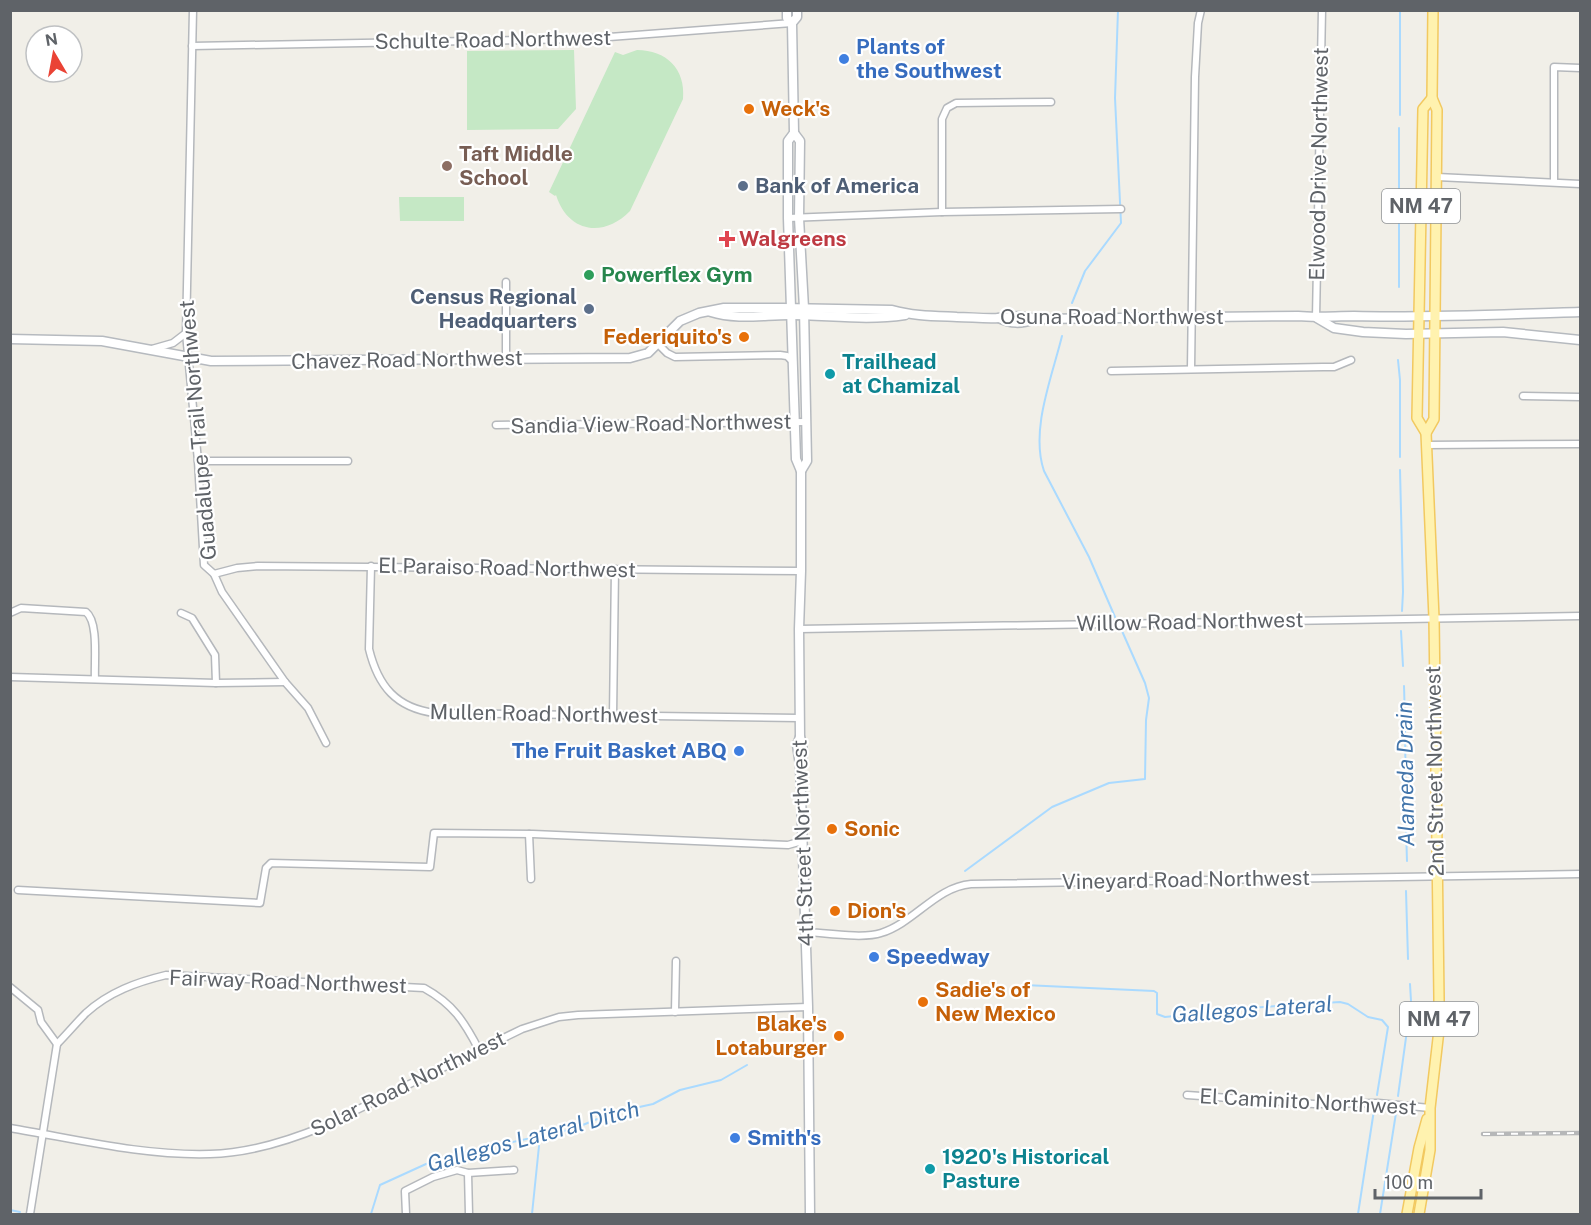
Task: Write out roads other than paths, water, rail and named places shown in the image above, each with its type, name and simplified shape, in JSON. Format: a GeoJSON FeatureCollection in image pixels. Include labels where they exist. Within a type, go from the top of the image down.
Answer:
{"type":"FeatureCollection","features":[{"type":"Feature","properties":{"kind":"main road","name":"4th Street Northwest"},"geometry":{"type":"LineString","coordinates":[[787,10],[787,18],[792,23]]}},
{"type":"Feature","properties":{"kind":"main road","name":"4th Street Northwest"},"geometry":{"type":"LineString","coordinates":[[797,10],[797,17],[792,23],[794,133],[800,141],[798,313],[794,362],[796,459],[801,471],[801,571],[798,629],[800,737],[797,745],[800,765],[806,932],[810,1215]]}},
{"type":"Feature","properties":{"kind":"main road","name":"2nd Street Northwest"},"geometry":{"type":"LineString","coordinates":[[1419,1215],[1430,1150],[1430,1108],[1439,1030],[1434,618],[1426,445],[1426,433],[1434,419],[1437,110],[1432,98],[1433,10]]}},
{"type":"Feature","properties":{"kind":"main road","name":"2nd Street Northwest"},"geometry":{"type":"LineString","coordinates":[[1426,433],[1417,418],[1417,333],[1423,110],[1432,98]]}},
{"type":"Feature","properties":{"kind":"main road","name":"4th Street Northwest"},"geometry":{"type":"LineString","coordinates":[[794,133],[788,141],[788,219],[806,397],[807,461],[801,471]]}},
{"type":"Feature","properties":{"kind":"main road","name":"Osuna Road Northwest"},"geometry":{"type":"LineString","coordinates":[[658,344],[686,317],[724,309],[868,318],[908,314],[999,318],[1009,323],[1024,323],[1035,319],[1418,317],[1581,312]]}},
{"type":"Feature","properties":{"kind":"main road","name":"Osuna Road Northwest"},"geometry":{"type":"LineString","coordinates":[[1316,318],[1334,328],[1363,332],[1503,333],[1581,340]]}},
{"type":"Feature","properties":{"kind":"main road","name":"Chavez Road Northwest"},"geometry":{"type":"LineString","coordinates":[[10,339],[102,341],[189,359],[235,362],[635,358],[648,353],[658,344]]}},
{"type":"Feature","properties":{"kind":"main road","name":"2nd Street Northwest"},"geometry":{"type":"LineString","coordinates":[[1407,1215],[1419,1148],[1430,1108]]}},
{"type":"Feature","properties":{"kind":"street","name":"Guadalupe Trail Northwest"},"geometry":{"type":"LineString","coordinates":[[193,10],[186,333],[198,461],[204,565],[214,574],[222,592],[285,682],[308,708],[326,743]]}},
{"type":"Feature","properties":{"kind":"street"},"geometry":{"type":"LineString","coordinates":[[1191,369],[1195,77],[1198,23],[1201,10]]}},
{"type":"Feature","properties":{"kind":"street","name":"Elwood Drive Northwest"},"geometry":{"type":"LineString","coordinates":[[1316,318],[1322,10]]}},
{"type":"Feature","properties":{"kind":"street","name":"Schulte Road Northwest"},"geometry":{"type":"LineString","coordinates":[[192,46],[583,39],[792,23]]}},
{"type":"Feature","properties":{"kind":"street"},"geometry":{"type":"LineString","coordinates":[[1554,182],[1554,67],[1581,68]]}},
{"type":"Feature","properties":{"kind":"street"},"geometry":{"type":"LineString","coordinates":[[942,212],[942,119],[947,108],[956,103],[1051,102]]}},
{"type":"Feature","properties":{"kind":"street"},"geometry":{"type":"LineString","coordinates":[[1437,177],[1581,184]]}},
{"type":"Feature","properties":{"kind":"street"},"geometry":{"type":"LineString","coordinates":[[788,219],[942,212],[1121,209]]}},
{"type":"Feature","properties":{"kind":"street"},"geometry":{"type":"LineString","coordinates":[[506,282],[506,360]]}},
{"type":"Feature","properties":{"kind":"street"},"geometry":{"type":"LineString","coordinates":[[150,350],[173,343],[186,333]]}},
{"type":"Feature","properties":{"kind":"street"},"geometry":{"type":"LineString","coordinates":[[658,344],[675,357],[772,355],[787,356],[794,362]]}},
{"type":"Feature","properties":{"kind":"street"},"geometry":{"type":"LineString","coordinates":[[1111,371],[1334,367],[1351,360]]}},
{"type":"Feature","properties":{"kind":"street"},"geometry":{"type":"LineString","coordinates":[[1523,396],[1581,397]]}},
{"type":"Feature","properties":{"kind":"street","name":"Sandia View Road Northwest"},"geometry":{"type":"LineString","coordinates":[[496,425],[806,422]]}},
{"type":"Feature","properties":{"kind":"street"},"geometry":{"type":"LineString","coordinates":[[1426,445],[1581,444]]}},
{"type":"Feature","properties":{"kind":"street"},"geometry":{"type":"LineString","coordinates":[[198,461],[348,461]]}},
{"type":"Feature","properties":{"kind":"street","name":"El Paraiso Road Northwest"},"geometry":{"type":"LineString","coordinates":[[214,574],[258,566],[801,571]]}},
{"type":"Feature","properties":{"kind":"street","name":"Mullen Road Northwest"},"geometry":{"type":"LineString","coordinates":[[371,566],[369,649],[372,660],[383,684],[393,696],[418,711],[799,718]]}},
{"type":"Feature","properties":{"kind":"street"},"geometry":{"type":"LineString","coordinates":[[614,716],[615,569]]}},
{"type":"Feature","properties":{"kind":"street"},"geometry":{"type":"LineString","coordinates":[[10,613],[21,608],[86,612],[91,616],[94,627],[95,679]]}},
{"type":"Feature","properties":{"kind":"street"},"geometry":{"type":"LineString","coordinates":[[181,612],[192,618],[215,655],[216,683]]}},
{"type":"Feature","properties":{"kind":"street","name":"Willow Road Northwest"},"geometry":{"type":"LineString","coordinates":[[798,629],[1581,616]]}},
{"type":"Feature","properties":{"kind":"street"},"geometry":{"type":"LineString","coordinates":[[10,677],[216,683],[285,682]]}},
{"type":"Feature","properties":{"kind":"street"},"geometry":{"type":"LineString","coordinates":[[18,890],[260,903],[266,868],[271,863],[430,867],[434,832],[788,845],[802,841]]}},
{"type":"Feature","properties":{"kind":"street"},"geometry":{"type":"LineString","coordinates":[[529,834],[531,879]]}},
{"type":"Feature","properties":{"kind":"street","name":"Vineyard Road Northwest"},"geometry":{"type":"LineString","coordinates":[[806,932],[879,934],[891,929],[951,888],[971,884],[1581,874]]}},
{"type":"Feature","properties":{"kind":"street"},"geometry":{"type":"LineString","coordinates":[[675,1012],[676,961]]}},
{"type":"Feature","properties":{"kind":"street","name":"Fairway Road Northwest"},"geometry":{"type":"LineString","coordinates":[[57,1044],[87,1012],[113,995],[134,983],[166,975],[424,988],[442,998],[455,1012],[466,1026],[478,1050]]}},
{"type":"Feature","properties":{"kind":"street"},"geometry":{"type":"LineString","coordinates":[[10,987],[38,1010],[41,1022],[57,1044],[30,1215]]}},
{"type":"Feature","properties":{"kind":"street","name":"Solar Road Northwest"},"geometry":{"type":"LineString","coordinates":[[10,1128],[159,1152],[211,1154],[266,1146],[324,1126],[522,1029],[559,1017],[808,1007]]}},
{"type":"Feature","properties":{"kind":"street","name":"El Caminito Northwest"},"geometry":{"type":"LineString","coordinates":[[1187,1095],[1314,1104],[1378,1102],[1430,1108]]}},
{"type":"Feature","properties":{"kind":"street"},"geometry":{"type":"LineString","coordinates":[[405,1215],[405,1191],[433,1178],[457,1170],[468,1173],[514,1170]]}},
{"type":"Feature","properties":{"kind":"street"},"geometry":{"type":"LineString","coordinates":[[468,1173],[469,1215]]}},
{"type":"Feature","properties":{"kind":"waterway"},"geometry":{"type":"LineString","coordinates":[[1072,303],[1085,271],[1121,223],[1115,98],[1118,10]]}},
{"type":"Feature","properties":{"kind":"waterway","name":"Alameda Drain"},"geometry":{"type":"LineString","coordinates":[[1400,10],[1400,115]]}},
{"type":"Feature","properties":{"kind":"waterway","name":"Alameda Drain"},"geometry":{"type":"LineString","coordinates":[[1399,128],[1399,287]]}},
{"type":"Feature","properties":{"kind":"waterway"},"geometry":{"type":"LineString","coordinates":[[1062,336],[1044,404],[1040,455],[1044,471],[1089,557],[1115,617]]}},
{"type":"Feature","properties":{"kind":"waterway","name":"Alameda Drain"},"geometry":{"type":"LineString","coordinates":[[1398,360],[1400,457]]}},
{"type":"Feature","properties":{"kind":"waterway","name":"Alameda Drain"},"geometry":{"type":"LineString","coordinates":[[1400,470],[1402,611]]}},
{"type":"Feature","properties":{"kind":"waterway"},"geometry":{"type":"LineString","coordinates":[[965,871],[1052,807],[1109,783],[1145,779],[1146,720],[1149,698],[1145,683],[1122,631]]}},
{"type":"Feature","properties":{"kind":"waterway","name":"Alameda Drain"},"geometry":{"type":"LineString","coordinates":[[1401,631],[1403,666]]}},
{"type":"Feature","properties":{"kind":"waterway","name":"Alameda Drain"},"geometry":{"type":"LineString","coordinates":[[1404,686],[1407,861]]}},
{"type":"Feature","properties":{"kind":"waterway","name":"Alameda Drain"},"geometry":{"type":"LineString","coordinates":[[1406,891],[1408,959]]}},
{"type":"Feature","properties":{"kind":"waterway","name":"Alameda Drain"},"geometry":{"type":"LineString","coordinates":[[1398,1096],[1411,1001],[1410,984]]}},
{"type":"Feature","properties":{"kind":"waterway","name":"Gallegos Lateral"},"geometry":{"type":"LineString","coordinates":[[1024,985],[1154,991],[1157,993],[1157,1014],[1165,1017],[1248,1008],[1340,1002],[1348,1004],[1368,1017],[1382,1020],[1388,1027],[1377,1095]]}},
{"type":"Feature","properties":{"kind":"waterway","name":"Gallegos Lateral Ditch"},"geometry":{"type":"LineString","coordinates":[[371,1214],[380,1185],[426,1164],[457,1154],[573,1129],[612,1113],[653,1104],[680,1090],[721,1080],[747,1065]]}},
{"type":"Feature","properties":{"kind":"waterway","name":"Gallegos Lateral"},"geometry":{"type":"LineString","coordinates":[[1358,1214],[1374,1110]]}},
{"type":"Feature","properties":{"kind":"waterway","name":"Alameda Drain"},"geometry":{"type":"LineString","coordinates":[[1380,1214],[1396,1113]]}},
{"type":"Feature","properties":{"kind":"waterway"},"geometry":{"type":"LineString","coordinates":[[532,1214],[539,1146]]}},
{"type":"Feature","properties":{"kind":"waterway","name":"Gallegos Lateral Ditch"},"geometry":{"type":"LineString","coordinates":[[10,1210],[20,1212]]}},
{"type":"Feature","properties":{"kind":"railway"},"geometry":{"type":"LineString","coordinates":[[1483,1134],[1580,1133]]}},
{"type":"Feature","properties":{"kind":"place","name":"Plants of the Southwest"},"geometry":{"type":"Point","coordinates":[844,59]}},
{"type":"Feature","properties":{"kind":"place","name":"Weck's"},"geometry":{"type":"Point","coordinates":[749,109]}},
{"type":"Feature","properties":{"kind":"place","name":"Taft Middle School"},"geometry":{"type":"Point","coordinates":[447,166]}},
{"type":"Feature","properties":{"kind":"place","name":"Bank of America"},"geometry":{"type":"Point","coordinates":[743,186]}},
{"type":"Feature","properties":{"kind":"place","name":"Walgreens"},"geometry":{"type":"Point","coordinates":[727,239]}},
{"type":"Feature","properties":{"kind":"place","name":"Powerflex Gym"},"geometry":{"type":"Point","coordinates":[589,275]}},
{"type":"Feature","properties":{"kind":"place","name":"Census Regional Headquarters"},"geometry":{"type":"Point","coordinates":[589,309]}},
{"type":"Feature","properties":{"kind":"place","name":"Federiquito's"},"geometry":{"type":"Point","coordinates":[744,337]}},
{"type":"Feature","properties":{"kind":"place","name":"Trailhead at Chamizal"},"geometry":{"type":"Point","coordinates":[830,374]}},
{"type":"Feature","properties":{"kind":"place","name":"The Fruit Basket ABQ"},"geometry":{"type":"Point","coordinates":[739,751]}},
{"type":"Feature","properties":{"kind":"place","name":"Sonic"},"geometry":{"type":"Point","coordinates":[832,829]}},
{"type":"Feature","properties":{"kind":"place","name":"Dion's"},"geometry":{"type":"Point","coordinates":[835,911]}},
{"type":"Feature","properties":{"kind":"place","name":"Speedway"},"geometry":{"type":"Point","coordinates":[874,957]}},
{"type":"Feature","properties":{"kind":"place","name":"Sadie's of New Mexico"},"geometry":{"type":"Point","coordinates":[923,1002]}},
{"type":"Feature","properties":{"kind":"place","name":"Blake's Lotaburger"},"geometry":{"type":"Point","coordinates":[839,1036]}},
{"type":"Feature","properties":{"kind":"place","name":"Smith's"},"geometry":{"type":"Point","coordinates":[735,1138]}},
{"type":"Feature","properties":{"kind":"place","name":"1920's Historical Pasture"},"geometry":{"type":"Point","coordinates":[930,1169]}}]}
